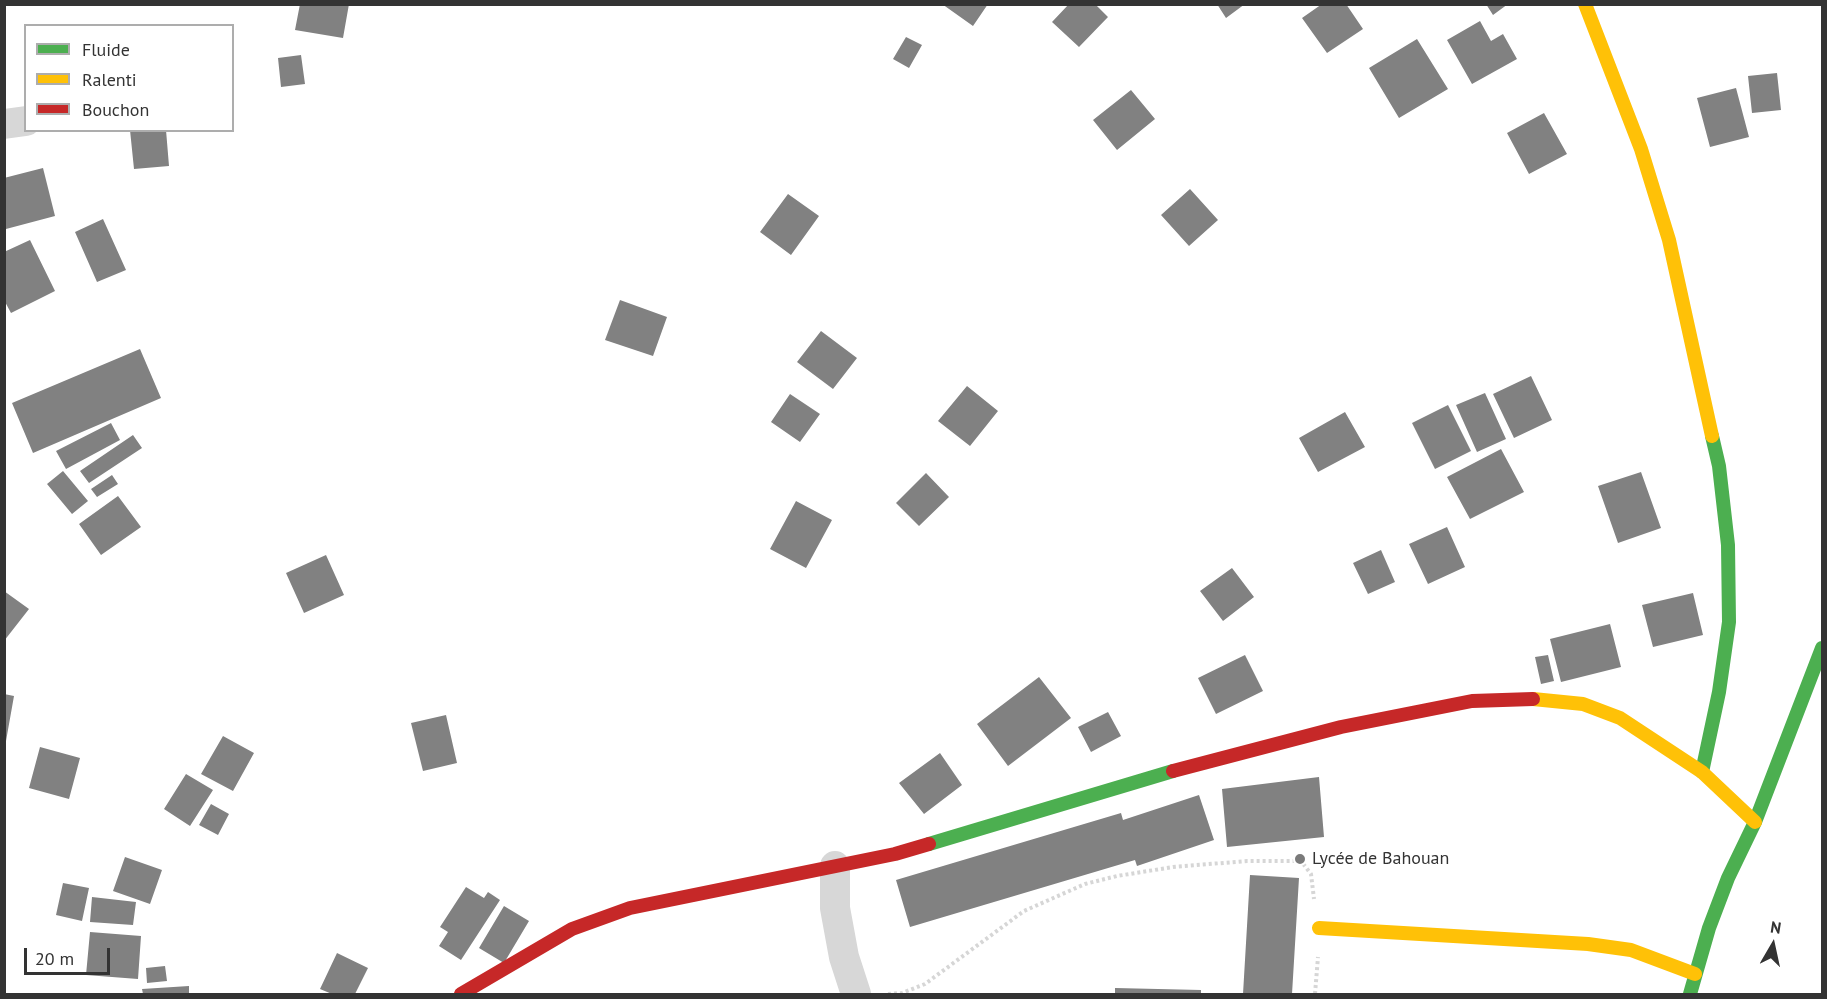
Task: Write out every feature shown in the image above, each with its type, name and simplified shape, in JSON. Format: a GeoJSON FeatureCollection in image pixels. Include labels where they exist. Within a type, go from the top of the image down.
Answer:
{"type":"FeatureCollection","features":[{"type":"Feature","properties":{"kind":"street"},"geometry":{"type":"LineString","coordinates":[[1585,4],[1641,149],[1669,240],[1719,466],[1728,544],[1729,622],[1719,692],[1702,772]]}},
{"type":"Feature","properties":{"kind":"street"},"geometry":{"type":"LineString","coordinates":[[4,124],[24,121]]}},
{"type":"Feature","properties":{"kind":"street"},"geometry":{"type":"LineString","coordinates":[[1690,994],[1728,878],[1755,822],[1822,648]]}},
{"type":"Feature","properties":{"kind":"street"},"geometry":{"type":"LineString","coordinates":[[461,994],[572,929],[630,908],[777,876],[896,854],[1160,774],[1341,727],[1472,701],[1551,699],[1583,704],[1620,718],[1702,772],[1755,822]]}},
{"type":"Feature","properties":{"kind":"street"},"geometry":{"type":"LineString","coordinates":[[835,866],[836,908],[844,957],[856,994]]}},
{"type":"Feature","properties":{"kind":"street"},"geometry":{"type":"LineString","coordinates":[[1319,928],[1588,944],[1631,950],[1695,974]]}},
{"type":"Feature","properties":{"kind":"path"},"geometry":{"type":"LineString","coordinates":[[888,994],[902,993],[925,984],[1024,911],[1085,884],[1173,867],[1247,861],[1301,861],[1311,874],[1319,928]]}},
{"type":"Feature","properties":{"kind":"building"},"geometry":{"type":"Polygon","coordinates":[[[300,4],[349,4],[343,38],[295,30],[300,4]]]}},
{"type":"Feature","properties":{"kind":"building"},"geometry":{"type":"Polygon","coordinates":[[[942,4],[988,4],[973,26],[942,4]]]}},
{"type":"Feature","properties":{"kind":"building"},"geometry":{"type":"Polygon","coordinates":[[[1069,4],[1095,4],[1108,17],[1079,47],[1052,22],[1069,4]]]}},
{"type":"Feature","properties":{"kind":"building"},"geometry":{"type":"Polygon","coordinates":[[[1217,4],[1245,4],[1226,18],[1217,4]]]}},
{"type":"Feature","properties":{"kind":"building"},"geometry":{"type":"Polygon","coordinates":[[[1322,4],[1346,4],[1363,29],[1327,53],[1302,18],[1322,4]]]}},
{"type":"Feature","properties":{"kind":"building"},"geometry":{"type":"Polygon","coordinates":[[[1486,4],[1508,4],[1493,15],[1486,4]]]}},
{"type":"Feature","properties":{"kind":"building"},"geometry":{"type":"Polygon","coordinates":[[[1480,21],[1491,41],[1503,34],[1517,59],[1472,84],[1447,40],[1480,21]]]}},
{"type":"Feature","properties":{"kind":"building"},"geometry":{"type":"Polygon","coordinates":[[[906,37],[922,45],[909,68],[893,59],[906,37]]]}},
{"type":"Feature","properties":{"kind":"building"},"geometry":{"type":"Polygon","coordinates":[[[1417,39],[1448,89],[1399,118],[1369,68],[1417,39]]]}},
{"type":"Feature","properties":{"kind":"building"},"geometry":{"type":"Polygon","coordinates":[[[301,55],[305,84],[281,87],[278,58],[301,55]]]}},
{"type":"Feature","properties":{"kind":"building"},"geometry":{"type":"Polygon","coordinates":[[[1777,73],[1781,110],[1752,113],[1748,76],[1777,73]]]}},
{"type":"Feature","properties":{"kind":"building"},"geometry":{"type":"Polygon","coordinates":[[[1736,88],[1749,137],[1710,147],[1697,98],[1736,88]]]}},
{"type":"Feature","properties":{"kind":"building"},"geometry":{"type":"Polygon","coordinates":[[[1131,90],[1155,119],[1117,150],[1093,120],[1131,90]]]}},
{"type":"Feature","properties":{"kind":"building"},"geometry":{"type":"Polygon","coordinates":[[[1544,113],[1567,154],[1529,174],[1507,133],[1544,113]]]}},
{"type":"Feature","properties":{"kind":"building"},"geometry":{"type":"Polygon","coordinates":[[[130,132],[166,132],[169,166],[134,169],[130,132]]]}},
{"type":"Feature","properties":{"kind":"building"},"geometry":{"type":"Polygon","coordinates":[[[43,168],[55,216],[6,229],[4,178],[43,168]]]}},
{"type":"Feature","properties":{"kind":"building"},"geometry":{"type":"Polygon","coordinates":[[[1190,189],[1218,220],[1189,246],[1161,215],[1190,189]]]}},
{"type":"Feature","properties":{"kind":"building"},"geometry":{"type":"Polygon","coordinates":[[[788,194],[819,216],[791,255],[760,232],[788,194]]]}},
{"type":"Feature","properties":{"kind":"building"},"geometry":{"type":"Polygon","coordinates":[[[103,219],[126,270],[97,282],[75,232],[103,219]]]}},
{"type":"Feature","properties":{"kind":"building"},"geometry":{"type":"Polygon","coordinates":[[[30,240],[55,291],[11,313],[4,300],[4,252],[30,240]]]}},
{"type":"Feature","properties":{"kind":"building"},"geometry":{"type":"Polygon","coordinates":[[[620,300],[667,317],[653,356],[605,340],[620,300]]]}},
{"type":"Feature","properties":{"kind":"building"},"geometry":{"type":"Polygon","coordinates":[[[821,331],[857,358],[833,389],[797,362],[821,331]]]}},
{"type":"Feature","properties":{"kind":"building"},"geometry":{"type":"Polygon","coordinates":[[[140,349],[161,398],[33,453],[12,403],[140,349]]]}},
{"type":"Feature","properties":{"kind":"building"},"geometry":{"type":"Polygon","coordinates":[[[1531,376],[1552,420],[1514,438],[1493,394],[1531,376]]]}},
{"type":"Feature","properties":{"kind":"building"},"geometry":{"type":"Polygon","coordinates":[[[967,386],[998,411],[970,446],[938,421],[967,386]]]}},
{"type":"Feature","properties":{"kind":"building"},"geometry":{"type":"Polygon","coordinates":[[[1485,393],[1506,439],[1477,452],[1456,405],[1485,393]]]}},
{"type":"Feature","properties":{"kind":"building"},"geometry":{"type":"Polygon","coordinates":[[[790,394],[820,414],[800,442],[771,422],[790,394]]]}},
{"type":"Feature","properties":{"kind":"building"},"geometry":{"type":"Polygon","coordinates":[[[1448,405],[1471,451],[1435,469],[1412,423],[1448,405]]]}},
{"type":"Feature","properties":{"kind":"building"},"geometry":{"type":"Polygon","coordinates":[[[1345,412],[1365,447],[1318,472],[1299,438],[1345,412]]]}},
{"type":"Feature","properties":{"kind":"building"},"geometry":{"type":"Polygon","coordinates":[[[111,423],[120,440],[66,469],[56,451],[111,423]]]}},
{"type":"Feature","properties":{"kind":"building"},"geometry":{"type":"Polygon","coordinates":[[[133,435],[142,448],[89,483],[80,471],[133,435]]]}},
{"type":"Feature","properties":{"kind":"building"},"geometry":{"type":"Polygon","coordinates":[[[1501,449],[1524,492],[1470,519],[1447,477],[1501,449]]]}},
{"type":"Feature","properties":{"kind":"building"},"geometry":{"type":"Polygon","coordinates":[[[63,471],[88,501],[72,514],[47,484],[63,471]]]}},
{"type":"Feature","properties":{"kind":"building"},"geometry":{"type":"Polygon","coordinates":[[[1641,472],[1661,528],[1618,543],[1598,486],[1641,472]]]}},
{"type":"Feature","properties":{"kind":"building"},"geometry":{"type":"Polygon","coordinates":[[[926,473],[949,497],[919,526],[896,503],[926,473]]]}},
{"type":"Feature","properties":{"kind":"building"},"geometry":{"type":"Polygon","coordinates":[[[112,475],[118,484],[97,497],[91,489],[112,475]]]}},
{"type":"Feature","properties":{"kind":"building"},"geometry":{"type":"Polygon","coordinates":[[[118,496],[141,527],[101,555],[79,524],[118,496]]]}},
{"type":"Feature","properties":{"kind":"building"},"geometry":{"type":"Polygon","coordinates":[[[796,501],[832,520],[806,568],[770,549],[796,501]]]}},
{"type":"Feature","properties":{"kind":"building"},"geometry":{"type":"Polygon","coordinates":[[[1447,527],[1465,567],[1428,584],[1409,544],[1447,527]]]}},
{"type":"Feature","properties":{"kind":"building"},"geometry":{"type":"Polygon","coordinates":[[[1381,550],[1395,582],[1368,594],[1353,563],[1381,550]]]}},
{"type":"Feature","properties":{"kind":"building"},"geometry":{"type":"Polygon","coordinates":[[[326,555],[344,595],[304,613],[286,573],[326,555]]]}},
{"type":"Feature","properties":{"kind":"building"},"geometry":{"type":"Polygon","coordinates":[[[1232,568],[1254,597],[1223,621],[1200,591],[1232,568]]]}},
{"type":"Feature","properties":{"kind":"building"},"geometry":{"type":"Polygon","coordinates":[[[4,591],[29,609],[4,641],[4,591]]]}},
{"type":"Feature","properties":{"kind":"building"},"geometry":{"type":"Polygon","coordinates":[[[1693,593],[1703,635],[1653,647],[1642,605],[1693,593]]]}},
{"type":"Feature","properties":{"kind":"building"},"geometry":{"type":"Polygon","coordinates":[[[1610,624],[1621,667],[1561,682],[1550,639],[1610,624]]]}},
{"type":"Feature","properties":{"kind":"building"},"geometry":{"type":"Polygon","coordinates":[[[1245,655],[1263,691],[1216,714],[1198,678],[1245,655]]]}},
{"type":"Feature","properties":{"kind":"building"},"geometry":{"type":"Polygon","coordinates":[[[1548,655],[1554,681],[1541,684],[1535,657],[1548,655]]]}},
{"type":"Feature","properties":{"kind":"building"},"geometry":{"type":"Polygon","coordinates":[[[1039,677],[1071,718],[1008,766],[977,724],[1039,677]]]}},
{"type":"Feature","properties":{"kind":"building"},"geometry":{"type":"Polygon","coordinates":[[[4,694],[14,696],[6,741],[4,741],[4,694]]]}},
{"type":"Feature","properties":{"kind":"building"},"geometry":{"type":"Polygon","coordinates":[[[1108,712],[1121,736],[1091,752],[1078,727],[1108,712]]]}},
{"type":"Feature","properties":{"kind":"building"},"geometry":{"type":"Polygon","coordinates":[[[446,715],[457,763],[423,771],[411,723],[446,715]]]}},
{"type":"Feature","properties":{"kind":"building"},"geometry":{"type":"Polygon","coordinates":[[[223,736],[254,753],[233,791],[201,774],[223,736]]]}},
{"type":"Feature","properties":{"kind":"building"},"geometry":{"type":"Polygon","coordinates":[[[40,747],[80,758],[69,799],[29,788],[40,747]]]}},
{"type":"Feature","properties":{"kind":"building"},"geometry":{"type":"Polygon","coordinates":[[[940,753],[962,785],[924,814],[899,783],[940,753]]]}},
{"type":"Feature","properties":{"kind":"building"},"geometry":{"type":"Polygon","coordinates":[[[186,774],[213,790],[190,826],[164,809],[186,774]]]}},
{"type":"Feature","properties":{"kind":"building"},"geometry":{"type":"Polygon","coordinates":[[[1319,777],[1324,837],[1227,847],[1222,789],[1319,777]]]}},
{"type":"Feature","properties":{"kind":"building"},"geometry":{"type":"Polygon","coordinates":[[[1199,795],[1214,840],[1137,866],[1135,860],[910,927],[896,880],[1121,813],[1123,820],[1199,795]]]}},
{"type":"Feature","properties":{"kind":"building"},"geometry":{"type":"Polygon","coordinates":[[[211,804],[229,814],[218,835],[199,825],[211,804]]]}},
{"type":"Feature","properties":{"kind":"building"},"geometry":{"type":"Polygon","coordinates":[[[125,857],[162,870],[150,904],[113,891],[125,857]]]}},
{"type":"Feature","properties":{"kind":"building"},"geometry":{"type":"Polygon","coordinates":[[[1250,875],[1299,878],[1292,994],[1243,994],[1250,875]]]}},
{"type":"Feature","properties":{"kind":"building"},"geometry":{"type":"Polygon","coordinates":[[[63,883],[89,888],[82,921],[56,915],[63,883]]]}},
{"type":"Feature","properties":{"kind":"building"},"geometry":{"type":"Polygon","coordinates":[[[466,887],[484,898],[488,892],[500,900],[461,960],[439,946],[448,932],[440,927],[466,887]]]}},
{"type":"Feature","properties":{"kind":"building"},"geometry":{"type":"Polygon","coordinates":[[[92,897],[136,902],[133,925],[90,922],[92,897]]]}},
{"type":"Feature","properties":{"kind":"building"},"geometry":{"type":"Polygon","coordinates":[[[504,906],[529,921],[504,963],[479,948],[504,906]]]}},
{"type":"Feature","properties":{"kind":"building"},"geometry":{"type":"Polygon","coordinates":[[[90,932],[141,936],[138,979],[86,975],[90,932]]]}},
{"type":"Feature","properties":{"kind":"building"},"geometry":{"type":"Polygon","coordinates":[[[337,953],[368,968],[355,994],[332,994],[320,989],[337,953]]]}},
{"type":"Feature","properties":{"kind":"building"},"geometry":{"type":"Polygon","coordinates":[[[165,966],[167,981],[147,983],[146,968],[165,966]]]}},
{"type":"Feature","properties":{"kind":"building"},"geometry":{"type":"Polygon","coordinates":[[[189,986],[189,994],[143,994],[142,989],[189,986]]]}},
{"type":"Feature","properties":{"kind":"building"},"geometry":{"type":"Polygon","coordinates":[[[1115,988],[1201,990],[1201,994],[1115,994],[1115,988]]]}},
{"type":"Feature","properties":{"kind":"traffic: fast"},"geometry":{"type":"LineString","coordinates":[[1702,772],[1719,692],[1729,622],[1728,545],[1719,466],[1712,436]]}},
{"type":"Feature","properties":{"kind":"traffic: fast"},"geometry":{"type":"LineString","coordinates":[[1690,994],[1709,928],[1728,878],[1755,822],[1822,648]]}},
{"type":"Feature","properties":{"kind":"traffic: fast"},"geometry":{"type":"LineString","coordinates":[[929,844],[1173,771]]}},
{"type":"Feature","properties":{"kind":"traffic: slow"},"geometry":{"type":"LineString","coordinates":[[1585,4],[1641,149],[1669,240],[1712,436]]}},
{"type":"Feature","properties":{"kind":"traffic: slow"},"geometry":{"type":"LineString","coordinates":[[1533,699],[1583,704],[1620,718],[1702,772],[1755,822]]}},
{"type":"Feature","properties":{"kind":"traffic: slow"},"geometry":{"type":"LineString","coordinates":[[1319,928],[1588,944],[1631,950],[1695,974]]}},
{"type":"Feature","properties":{"kind":"traffic: jam"},"geometry":{"type":"LineString","coordinates":[[1173,771],[1341,727],[1472,701],[1533,699]]}},
{"type":"Feature","properties":{"kind":"traffic: jam"},"geometry":{"type":"LineString","coordinates":[[461,994],[572,929],[630,908],[895,854],[929,844]]}},
{"type":"Feature","properties":{"kind":"place","name":"Lycée de Bahouan"},"geometry":{"type":"Point","coordinates":[1300,859]}}]}
